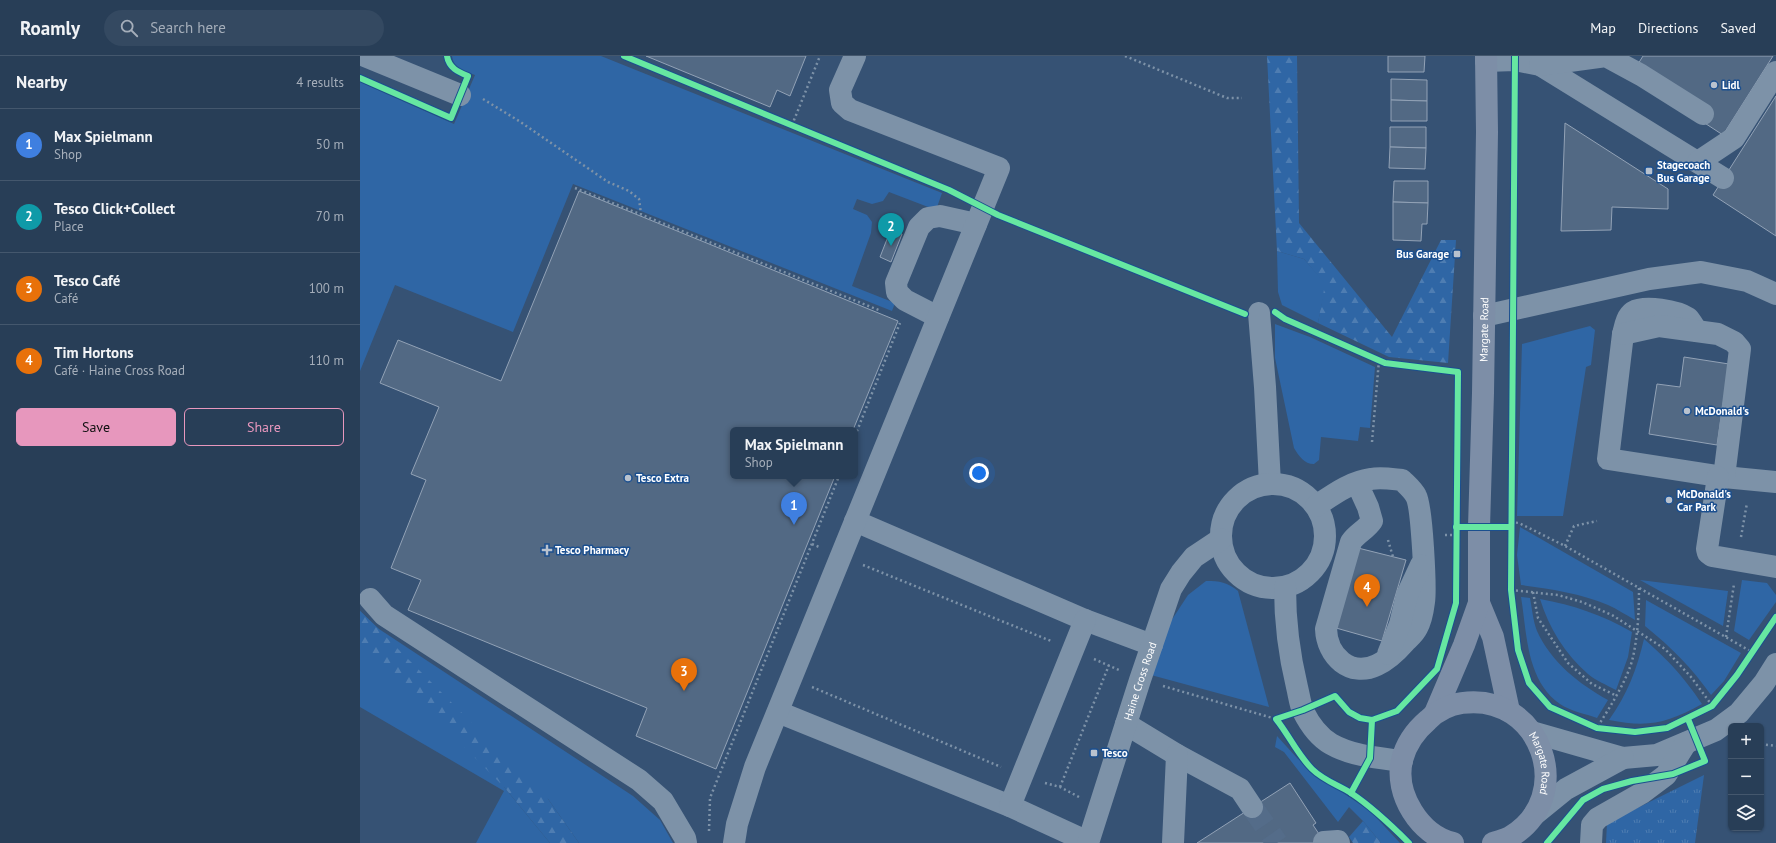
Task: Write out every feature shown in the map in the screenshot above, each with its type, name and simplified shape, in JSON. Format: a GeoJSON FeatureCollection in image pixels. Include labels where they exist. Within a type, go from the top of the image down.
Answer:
{"type":"FeatureCollection","features":[{"type":"Feature","properties":{"kind":"main road","name":"Margate Road"},"geometry":{"type":"LineString","coordinates":[[1435,713],[1464,645],[1479,603],[1479,527],[1487,132],[1486,58]]}},
{"type":"Feature","properties":{"kind":"main road","name":"Margate Road"},"geometry":{"type":"LineString","coordinates":[[1479,603],[1493,636],[1509,711]]}},
{"type":"Feature","properties":{"kind":"main road","name":"Margate Road"},"geometry":{"type":"LineString","coordinates":[[1444,841],[1421,823],[1410,807],[1403,790],[1402,761],[1413,735],[1435,713],[1462,703],[1483,703],[1497,706],[1509,711],[1522,720],[1532,732],[1541,747],[1546,768],[1544,792],[1534,815],[1523,827],[1503,841]]}},
{"type":"Feature","properties":{"kind":"street"},"geometry":{"type":"LineString","coordinates":[[371,59],[399,60],[407,56]]}},
{"type":"Feature","properties":{"kind":"street"},"geometry":{"type":"LineString","coordinates":[[734,843],[737,824],[746,794],[778,712],[998,168],[850,110],[842,103],[840,90],[855,56]]}},
{"type":"Feature","properties":{"kind":"street"},"geometry":{"type":"LineString","coordinates":[[1486,58],[1516,60],[1540,65],[1606,56],[1641,75],[1703,114]]}},
{"type":"Feature","properties":{"kind":"street"},"geometry":{"type":"LineString","coordinates":[[371,59],[462,91]]}},
{"type":"Feature","properties":{"kind":"street"},"geometry":{"type":"LineString","coordinates":[[1540,65],[1723,178]]}},
{"type":"Feature","properties":{"kind":"street"},"geometry":{"type":"LineString","coordinates":[[1698,162],[1734,138],[1776,72]]}},
{"type":"Feature","properties":{"kind":"street"},"geometry":{"type":"LineString","coordinates":[[938,317],[905,300],[897,292],[896,283],[919,227],[928,218],[940,216],[976,224]]}},
{"type":"Feature","properties":{"kind":"street"},"geometry":{"type":"LineString","coordinates":[[1484,316],[1649,279],[1701,272],[1747,281],[1776,294]]}},
{"type":"Feature","properties":{"kind":"street"},"geometry":{"type":"LineString","coordinates":[[1776,482],[1721,477],[1608,459],[1623,334],[1627,320],[1633,312],[1646,309],[1675,312],[1689,319],[1697,331],[1718,334],[1734,342],[1740,349],[1721,477],[1707,548],[1708,553],[1712,556],[1776,567]]}},
{"type":"Feature","properties":{"kind":"street"},"geometry":{"type":"LineString","coordinates":[[1259,313],[1265,387],[1270,484]]}},
{"type":"Feature","properties":{"kind":"street"},"geometry":{"type":"LineString","coordinates":[[1316,506],[1344,487],[1372,478],[1402,480],[1417,497],[1423,537],[1424,601],[1417,630],[1386,660],[1369,668],[1350,667],[1334,656],[1326,639],[1326,629],[1351,542],[1356,534],[1366,529],[1372,521],[1368,507],[1357,483]]}},
{"type":"Feature","properties":{"kind":"street"},"geometry":{"type":"LineString","coordinates":[[1270,484],[1288,486],[1304,493],[1316,506],[1324,522],[1326,540],[1321,557],[1312,572],[1300,581],[1285,587],[1270,588],[1255,585],[1242,578],[1232,567],[1224,554],[1221,539],[1222,526],[1226,513],[1234,501],[1244,492],[1256,486],[1270,484]]}},
{"type":"Feature","properties":{"kind":"street"},"geometry":{"type":"LineString","coordinates":[[855,521],[1085,620],[1152,646]]}},
{"type":"Feature","properties":{"kind":"street","name":"Haine Cross Road"},"geometry":{"type":"LineString","coordinates":[[1088,842],[1171,589],[1180,573],[1194,557],[1221,539]]}},
{"type":"Feature","properties":{"kind":"street"},"geometry":{"type":"LineString","coordinates":[[1285,587],[1285,606],[1292,664],[1303,710],[1313,727],[1329,743],[1344,750],[1370,758],[1402,761]]}},
{"type":"Feature","properties":{"kind":"street"},"geometry":{"type":"LineString","coordinates":[[370,599],[384,615],[639,780],[663,801],[685,838],[686,843]]}},
{"type":"Feature","properties":{"kind":"street"},"geometry":{"type":"LineString","coordinates":[[1010,806],[1085,620]]}},
{"type":"Feature","properties":{"kind":"street"},"geometry":{"type":"LineString","coordinates":[[1532,732],[1623,758],[1657,755],[1716,730],[1739,712],[1764,683],[1776,664]]}},
{"type":"Feature","properties":{"kind":"street"},"geometry":{"type":"LineString","coordinates":[[778,712],[1010,806],[1088,842]]}},
{"type":"Feature","properties":{"kind":"street"},"geometry":{"type":"LineString","coordinates":[[1126,724],[1177,755],[1240,789],[1252,807]]}},
{"type":"Feature","properties":{"kind":"street"},"geometry":{"type":"LineString","coordinates":[[1591,843],[1592,825],[1598,818],[1642,793],[1666,775],[1686,743]]}},
{"type":"Feature","properties":{"kind":"street"},"geometry":{"type":"LineString","coordinates":[[1173,843],[1177,755]]}},
{"type":"Feature","properties":{"kind":"street"},"geometry":{"type":"LineString","coordinates":[[1534,815],[1566,789],[1623,758]]}},
{"type":"Feature","properties":{"kind":"path"},"geometry":{"type":"LineString","coordinates":[[799,128],[789,124],[820,56]]}},
{"type":"Feature","properties":{"kind":"path"},"geometry":{"type":"LineString","coordinates":[[1125,56],[1227,98],[1242,98]]}},
{"type":"Feature","properties":{"kind":"path"},"geometry":{"type":"LineString","coordinates":[[462,91],[519,121],[608,182],[629,191],[639,199],[641,214]]}},
{"type":"Feature","properties":{"kind":"path"},"geometry":{"type":"LineString","coordinates":[[575,188],[888,314]]}},
{"type":"Feature","properties":{"kind":"path"},"geometry":{"type":"LineString","coordinates":[[1372,357],[1382,362],[1372,442]]}},
{"type":"Feature","properties":{"kind":"path"},"geometry":{"type":"LineString","coordinates":[[708,832],[710,798],[838,479]]}},
{"type":"Feature","properties":{"kind":"path"},"geometry":{"type":"LineString","coordinates":[[1456,542],[1456,527],[1511,528],[1511,518]]}},
{"type":"Feature","properties":{"kind":"path"},"geometry":{"type":"LineString","coordinates":[[1511,518],[1565,546],[1752,652]]}},
{"type":"Feature","properties":{"kind":"path"},"geometry":{"type":"LineString","coordinates":[[1565,546],[1574,526],[1597,520]]}},
{"type":"Feature","properties":{"kind":"path"},"geometry":{"type":"LineString","coordinates":[[812,544],[1073,650],[1140,680],[1278,722],[1303,710]]}},
{"type":"Feature","properties":{"kind":"path"},"geometry":{"type":"LineString","coordinates":[[1512,582],[1512,598]]}},
{"type":"Feature","properties":{"kind":"path"},"geometry":{"type":"LineString","coordinates":[[1597,728],[1617,696],[1633,658],[1639,611],[1639,588]]}},
{"type":"Feature","properties":{"kind":"path"},"geometry":{"type":"LineString","coordinates":[[1512,590],[1558,595],[1582,602],[1612,615],[1665,649],[1691,677],[1709,708],[1717,701]]}},
{"type":"Feature","properties":{"kind":"path"},"geometry":{"type":"LineString","coordinates":[[1533,592],[1538,618],[1568,663],[1592,684],[1617,696]]}},
{"type":"Feature","properties":{"kind":"path"},"geometry":{"type":"LineString","coordinates":[[1749,658],[1756,646]]}},
{"type":"Feature","properties":{"kind":"path"},"geometry":{"type":"LineString","coordinates":[[1060,787],[1109,665]]}},
{"type":"Feature","properties":{"kind":"path"},"geometry":{"type":"LineString","coordinates":[[791,679],[1023,776],[1060,787],[1098,808]]}},
{"type":"Feature","properties":{"kind":"path"},"geometry":{"type":"LineString","coordinates":[[1591,726],[1605,729]]}},
{"type":"Feature","properties":{"kind":"path"},"geometry":{"type":"LineString","coordinates":[[1764,744],[1776,746]]}},
{"type":"Feature","properties":{"kind":"green space"},"geometry":{"type":"Polygon","coordinates":[[[452,56],[601,56],[942,193],[936,210],[889,192],[883,201],[872,204],[857,199],[853,209],[867,215],[872,222],[871,233],[852,286],[895,303],[892,311],[573,184],[513,332],[395,285],[360,371],[360,82],[454,124],[475,75],[463,71],[457,67],[452,56]]]}},
{"type":"Feature","properties":{"kind":"green space"},"geometry":{"type":"Polygon","coordinates":[[[1267,56],[1297,56],[1299,223],[1392,337],[1441,240],[1456,240],[1448,363],[1389,357],[1318,323],[1325,284],[1304,259],[1277,251],[1267,56]]]}},
{"type":"Feature","properties":{"kind":"green space"},"geometry":{"type":"Polygon","coordinates":[[[1277,251],[1304,259],[1326,284],[1318,323],[1282,305],[1278,292],[1277,251]]]}},
{"type":"Feature","properties":{"kind":"green space"},"geometry":{"type":"Polygon","coordinates":[[[1275,324],[1310,337],[1375,367],[1370,428],[1360,427],[1358,441],[1321,437],[1319,460],[1314,464],[1307,463],[1300,457],[1294,448],[1275,358],[1275,324]]]}},
{"type":"Feature","properties":{"kind":"green space"},"geometry":{"type":"Polygon","coordinates":[[[1590,326],[1595,330],[1591,365],[1586,367],[1563,516],[1517,516],[1522,344],[1590,326]]]}},
{"type":"Feature","properties":{"kind":"green space"},"geometry":{"type":"Polygon","coordinates":[[[1520,527],[1633,592],[1635,620],[1608,605],[1587,597],[1521,585],[1517,555],[1520,527]]]}},
{"type":"Feature","properties":{"kind":"green space"},"geometry":{"type":"Polygon","coordinates":[[[1640,580],[1728,591],[1723,626],[1640,580]]]}},
{"type":"Feature","properties":{"kind":"green space"},"geometry":{"type":"Polygon","coordinates":[[[1742,580],[1767,583],[1776,595],[1776,602],[1749,640],[1734,631],[1742,580]]]}},
{"type":"Feature","properties":{"kind":"green space"},"geometry":{"type":"Polygon","coordinates":[[[1206,581],[1223,583],[1238,591],[1269,707],[1151,675],[1171,621],[1188,595],[1206,581]]]}},
{"type":"Feature","properties":{"kind":"green space"},"geometry":{"type":"Polygon","coordinates":[[[1521,597],[1530,598],[1537,631],[1550,653],[1576,679],[1608,700],[1597,718],[1560,704],[1549,694],[1540,682],[1530,655],[1521,597]]]}},
{"type":"Feature","properties":{"kind":"green space"},"geometry":{"type":"Polygon","coordinates":[[[1540,599],[1588,611],[1632,632],[1628,657],[1616,690],[1591,676],[1572,658],[1553,630],[1540,599]]]}},
{"type":"Feature","properties":{"kind":"green space"},"geometry":{"type":"Polygon","coordinates":[[[1646,600],[1741,653],[1724,681],[1711,695],[1681,658],[1645,626],[1646,600]]]}},
{"type":"Feature","properties":{"kind":"green space"},"geometry":{"type":"Polygon","coordinates":[[[360,611],[379,629],[633,796],[660,820],[673,843],[579,843],[548,799],[504,787],[550,843],[476,843],[504,791],[360,707],[360,611]]]}},
{"type":"Feature","properties":{"kind":"green space"},"geometry":{"type":"Polygon","coordinates":[[[360,611],[548,799],[579,843],[550,843],[504,787],[366,648],[360,646],[360,611]]]}},
{"type":"Feature","properties":{"kind":"green space"},"geometry":{"type":"Polygon","coordinates":[[[1644,639],[1675,669],[1702,704],[1668,720],[1657,722],[1635,724],[1609,720],[1631,681],[1644,639]]]}},
{"type":"Feature","properties":{"kind":"green space"},"geometry":{"type":"Polygon","coordinates":[[[1277,736],[1297,758],[1318,776],[1370,811],[1400,843],[1381,843],[1349,807],[1338,822],[1284,752],[1275,747],[1277,736]]]}},
{"type":"Feature","properties":{"kind":"green space"},"geometry":{"type":"Polygon","coordinates":[[[1704,775],[1695,843],[1606,843],[1607,823],[1704,775]]]}},
{"type":"Feature","properties":{"kind":"green space"},"geometry":{"type":"Polygon","coordinates":[[[1363,821],[1381,843],[1353,843],[1349,837],[1363,821]]]}},
{"type":"Feature","properties":{"kind":"building"},"geometry":{"type":"Polygon","coordinates":[[[646,56],[806,56],[790,96],[777,90],[770,107],[646,56]]]}},
{"type":"Feature","properties":{"kind":"building"},"geometry":{"type":"Polygon","coordinates":[[[1388,56],[1425,56],[1424,72],[1388,72],[1388,56]]]}},
{"type":"Feature","properties":{"kind":"building","name":"Lidl"},"geometry":{"type":"Polygon","coordinates":[[[1643,56],[1773,56],[1723,135],[1700,120],[1638,64],[1643,56]]]}},
{"type":"Feature","properties":{"kind":"building"},"geometry":{"type":"Polygon","coordinates":[[[1391,79],[1427,80],[1427,101],[1391,100],[1391,79]]]}},
{"type":"Feature","properties":{"kind":"building"},"geometry":{"type":"Polygon","coordinates":[[[1776,96],[1776,236],[1713,195],[1776,96]]]}},
{"type":"Feature","properties":{"kind":"building"},"geometry":{"type":"Polygon","coordinates":[[[1391,100],[1427,101],[1427,121],[1391,121],[1391,100]]]}},
{"type":"Feature","properties":{"kind":"building"},"geometry":{"type":"Polygon","coordinates":[[[1565,123],[1668,189],[1668,209],[1612,207],[1611,230],[1561,231],[1565,123]]]}},
{"type":"Feature","properties":{"kind":"building"},"geometry":{"type":"Polygon","coordinates":[[[1390,127],[1426,127],[1426,148],[1390,147],[1390,127]]]}},
{"type":"Feature","properties":{"kind":"building"},"geometry":{"type":"Polygon","coordinates":[[[1390,147],[1426,148],[1425,169],[1389,168],[1390,147]]]}},
{"type":"Feature","properties":{"kind":"building"},"geometry":{"type":"Polygon","coordinates":[[[1394,181],[1428,181],[1428,203],[1393,202],[1394,181]]]}},
{"type":"Feature","properties":{"kind":"building","name":"Tesco Extra"},"geometry":{"type":"Polygon","coordinates":[[[579,191],[898,321],[854,427],[730,427],[730,479],[834,479],[716,769],[636,736],[647,708],[408,610],[421,580],[391,568],[426,480],[411,474],[439,407],[380,383],[398,340],[501,381],[579,191]]]}},
{"type":"Feature","properties":{"kind":"building"},"geometry":{"type":"Polygon","coordinates":[[[1393,202],[1428,203],[1427,224],[1422,224],[1421,241],[1393,240],[1393,202]]]}},
{"type":"Feature","properties":{"kind":"building"},"geometry":{"type":"Polygon","coordinates":[[[891,229],[902,234],[891,262],[880,257],[891,229]]]}},
{"type":"Feature","properties":{"kind":"building","name":"McDonald's"},"geometry":{"type":"Polygon","coordinates":[[[1684,357],[1729,364],[1717,445],[1649,434],[1657,384],[1680,387],[1684,357]]]}},
{"type":"Feature","properties":{"kind":"building"},"geometry":{"type":"Polygon","coordinates":[[[1358,548],[1406,560],[1382,641],[1336,628],[1358,548]]]}},
{"type":"Feature","properties":{"kind":"building"},"geometry":{"type":"Polygon","coordinates":[[[1290,783],[1316,823],[1313,825],[1325,843],[1197,843],[1290,783]]]}},
{"type":"Feature","properties":{"kind":"tunnel"},"geometry":{"type":"LineString","coordinates":[[1252,807],[1277,843]]}},
{"type":"Feature","properties":{"kind":"cycle path"},"geometry":{"type":"LineString","coordinates":[[360,78],[451,118],[468,76],[452,67],[447,56]]}},
{"type":"Feature","properties":{"kind":"cycle path"},"geometry":{"type":"LineString","coordinates":[[624,56],[949,190],[998,215],[1245,314]]}},
{"type":"Feature","properties":{"kind":"cycle path"},"geometry":{"type":"LineString","coordinates":[[1515,56],[1511,590],[1518,650],[1529,683],[1550,707],[1597,728],[1635,732],[1667,728],[1712,706],[1737,675],[1776,617]]}},
{"type":"Feature","properties":{"kind":"cycle path"},"geometry":{"type":"LineString","coordinates":[[1275,312],[1285,319],[1385,363],[1458,372],[1456,603],[1437,669],[1397,711],[1372,720],[1360,718],[1349,712],[1335,696],[1303,710],[1276,719],[1312,769],[1366,804],[1409,843]]}},
{"type":"Feature","properties":{"kind":"cycle path"},"geometry":{"type":"LineString","coordinates":[[1456,527],[1511,527]]}},
{"type":"Feature","properties":{"kind":"cycle path"},"geometry":{"type":"LineString","coordinates":[[1547,843],[1583,800],[1603,789],[1632,781],[1673,774],[1705,761],[1688,719]]}},
{"type":"Feature","properties":{"kind":"cycle path"},"geometry":{"type":"LineString","coordinates":[[1351,793],[1370,758],[1372,720]]}},
{"type":"Feature","properties":{"kind":"place","name":"Lidl"},"geometry":{"type":"Point","coordinates":[1714,85]}},
{"type":"Feature","properties":{"kind":"place","name":"Stagecoach Bus Garage"},"geometry":{"type":"Point","coordinates":[1649,171]}},
{"type":"Feature","properties":{"kind":"place","name":"Tesco Click+Collect"},"geometry":{"type":"Point","coordinates":[891,246]}},
{"type":"Feature","properties":{"kind":"place","name":"Bus Garage"},"geometry":{"type":"Point","coordinates":[1457,254]}},
{"type":"Feature","properties":{"kind":"place","name":"McDonald's"},"geometry":{"type":"Point","coordinates":[1687,411]}},
{"type":"Feature","properties":{"kind":"place","name":"Tesco Extra"},"geometry":{"type":"Point","coordinates":[628,478]}},
{"type":"Feature","properties":{"kind":"place","name":"McDonald's Car Park"},"geometry":{"type":"Point","coordinates":[1669,500]}},
{"type":"Feature","properties":{"kind":"place","name":"Max Spielmann"},"geometry":{"type":"Point","coordinates":[794,525]}},
{"type":"Feature","properties":{"kind":"place","name":"Tesco Pharmacy"},"geometry":{"type":"Point","coordinates":[547,550]}},
{"type":"Feature","properties":{"kind":"place","name":"Tim Hortons"},"geometry":{"type":"Point","coordinates":[1367,607]}},
{"type":"Feature","properties":{"kind":"place","name":"Tesco Café"},"geometry":{"type":"Point","coordinates":[684,691]}},
{"type":"Feature","properties":{"kind":"place","name":"Tesco"},"geometry":{"type":"Point","coordinates":[1094,753]}}]}
